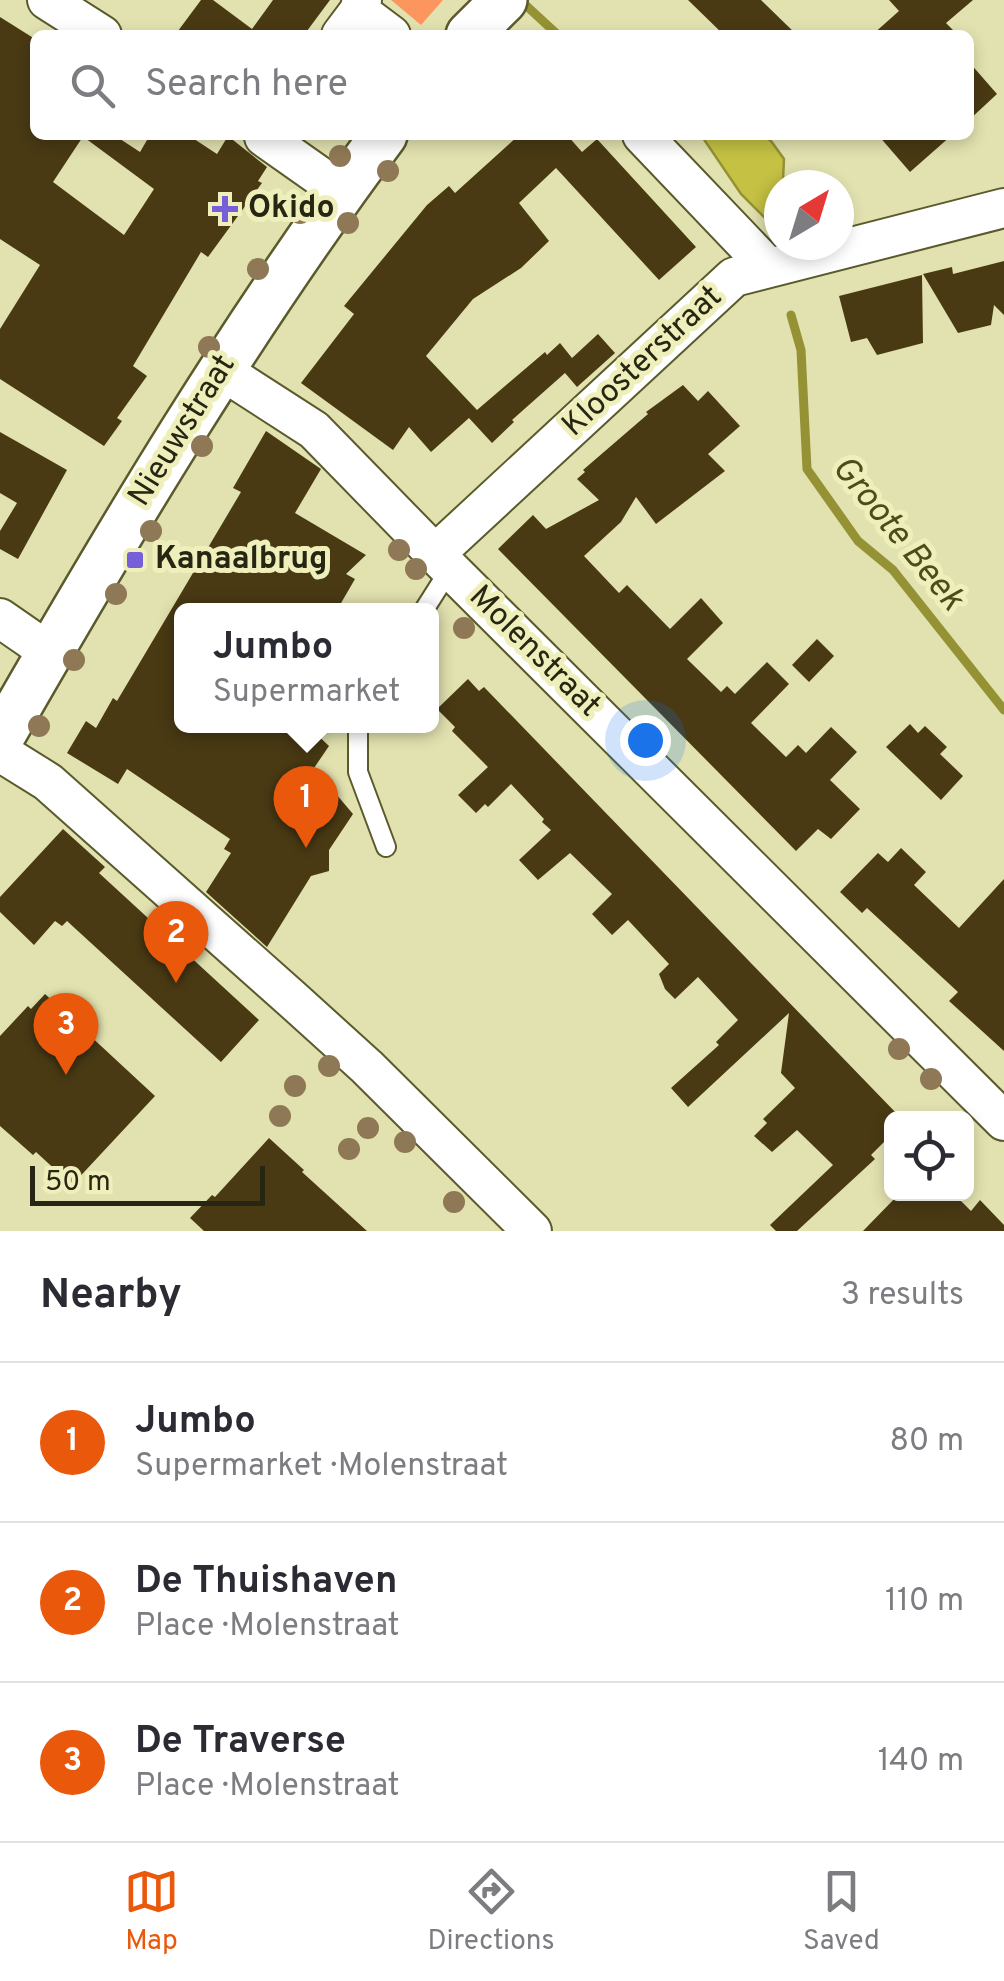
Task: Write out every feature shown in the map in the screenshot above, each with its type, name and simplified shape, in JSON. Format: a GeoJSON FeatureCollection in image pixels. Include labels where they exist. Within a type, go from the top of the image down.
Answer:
{"type":"FeatureCollection","features":[{"type":"Feature","properties":{"kind":"street"},"geometry":{"type":"LineString","coordinates":[[46,0],[94,30]]}},
{"type":"Feature","properties":{"kind":"street"},"geometry":{"type":"LineString","coordinates":[[475,30],[504,0]]}},
{"type":"Feature","properties":{"kind":"street"},"geometry":{"type":"LineString","coordinates":[[354,15],[381,30]]}},
{"type":"Feature","properties":{"kind":"street"},"geometry":{"type":"LineString","coordinates":[[270,140],[342,192]]}},
{"type":"Feature","properties":{"kind":"street","name":"Nieuwstraat"},"geometry":{"type":"LineString","coordinates":[[0,739],[221,370],[307,238],[380,140]]}},
{"type":"Feature","properties":{"kind":"street"},"geometry":{"type":"LineString","coordinates":[[647,140],[768,267]]}},
{"type":"Feature","properties":{"kind":"street","name":"Kloosterstraat"},"geometry":{"type":"LineString","coordinates":[[442,562],[734,277],[1004,208]]}},
{"type":"Feature","properties":{"kind":"street","name":"Molenstraat"},"geometry":{"type":"LineString","coordinates":[[221,370],[314,430],[1004,1121]]}},
{"type":"Feature","properties":{"kind":"street"},"geometry":{"type":"LineString","coordinates":[[0,618],[49,652]]}},
{"type":"Feature","properties":{"kind":"street"},"geometry":{"type":"LineString","coordinates":[[0,752],[48,782],[293,1000],[367,1067],[532,1231]]}},
{"type":"Feature","properties":{"kind":"lane"},"geometry":{"type":"LineString","coordinates":[[427,603],[442,562]]}},
{"type":"Feature","properties":{"kind":"lane"},"geometry":{"type":"LineString","coordinates":[[358,733],[358,772],[386,847]]}},
{"type":"Feature","properties":{"kind":"shaded area"},"geometry":{"type":"Polygon","coordinates":[[[391,0],[443,0],[421,25],[391,0]]]}},
{"type":"Feature","properties":{"kind":"shaded area"},"geometry":{"type":"Polygon","coordinates":[[[704,140],[771,141],[784,159],[783,170],[764,170],[764,217],[741,194],[704,140]]]}},
{"type":"Feature","properties":{"kind":"building"},"geometry":{"type":"Polygon","coordinates":[[[201,0],[213,0],[252,29],[273,0],[330,0],[308,30],[179,30],[201,0]]]}},
{"type":"Feature","properties":{"kind":"building"},"geometry":{"type":"Polygon","coordinates":[[[688,0],[761,0],[792,30],[719,30],[688,0]]]}},
{"type":"Feature","properties":{"kind":"building"},"geometry":{"type":"Polygon","coordinates":[[[889,0],[973,0],[946,23],[953,30],[878,30],[899,11],[889,0]]]}},
{"type":"Feature","properties":{"kind":"building"},"geometry":{"type":"Polygon","coordinates":[[[0,17],[30,36],[30,140],[81,140],[53,182],[124,235],[154,189],[88,140],[122,140],[140,152],[147,140],[196,140],[217,154],[226,140],[233,140],[267,167],[258,181],[262,183],[208,257],[201,252],[133,366],[147,376],[117,418],[122,421],[104,446],[0,379],[0,329],[40,265],[0,239],[0,17]]]}},
{"type":"Feature","properties":{"kind":"building"},"geometry":{"type":"Polygon","coordinates":[[[974,68],[997,94],[974,115],[974,68]]]}},
{"type":"Feature","properties":{"kind":"building"},"geometry":{"type":"Polygon","coordinates":[[[513,140],[571,140],[582,152],[598,140],[696,247],[659,280],[556,168],[519,203],[549,241],[521,268],[473,299],[426,356],[477,410],[560,343],[572,358],[598,334],[615,353],[577,387],[565,373],[492,443],[469,418],[431,452],[409,427],[393,450],[301,383],[354,314],[344,306],[427,205],[449,186],[455,193],[513,140]]]}},
{"type":"Feature","properties":{"kind":"building"},"geometry":{"type":"Polygon","coordinates":[[[882,140],[946,140],[910,172],[882,140]]]}},
{"type":"Feature","properties":{"kind":"building"},"geometry":{"type":"Polygon","coordinates":[[[1004,261],[1004,315],[994,305],[991,325],[958,333],[923,274],[952,267],[953,274],[1004,261]]]}},
{"type":"Feature","properties":{"kind":"building"},"geometry":{"type":"Polygon","coordinates":[[[922,275],[923,343],[877,355],[867,338],[851,342],[839,296],[922,275]]]}},
{"type":"Feature","properties":{"kind":"building"},"geometry":{"type":"Polygon","coordinates":[[[683,385],[698,401],[708,391],[740,426],[708,454],[725,471],[656,524],[636,497],[621,522],[584,556],[619,593],[627,585],[670,629],[701,598],[723,623],[687,659],[721,692],[727,686],[735,694],[767,662],[789,684],[751,723],[786,757],[798,745],[806,753],[831,727],[857,752],[830,780],[860,809],[831,839],[818,829],[796,851],[498,549],[533,515],[546,529],[599,500],[577,479],[583,470],[646,412],[683,385]]]}},
{"type":"Feature","properties":{"kind":"building"},"geometry":{"type":"Polygon","coordinates":[[[266,431],[321,469],[295,513],[366,555],[346,574],[355,579],[341,603],[175,603],[241,492],[233,488],[266,431]]]}},
{"type":"Feature","properties":{"kind":"building"},"geometry":{"type":"Polygon","coordinates":[[[0,432],[67,470],[18,559],[0,549],[0,531],[17,503],[0,493],[0,432]]]}},
{"type":"Feature","properties":{"kind":"building"},"geometry":{"type":"Polygon","coordinates":[[[174,605],[174,733],[315,733],[329,746],[314,768],[353,814],[329,850],[329,871],[311,876],[267,947],[206,892],[231,853],[224,849],[230,839],[127,769],[118,784],[67,753],[86,721],[96,728],[113,698],[117,701],[174,605]]]}},
{"type":"Feature","properties":{"kind":"building"},"geometry":{"type":"Polygon","coordinates":[[[817,639],[834,656],[809,682],[792,665],[817,639]]]}},
{"type":"Feature","properties":{"kind":"building"},"geometry":{"type":"Polygon","coordinates":[[[468,679],[479,691],[484,687],[894,1111],[884,1111],[884,1142],[871,1155],[875,1159],[797,1231],[776,1231],[770,1225],[833,1165],[797,1130],[772,1152],[754,1136],[767,1123],[763,1119],[795,1088],[781,1073],[789,1013],[688,1107],[671,1088],[719,1045],[716,1042],[738,1020],[698,977],[675,999],[665,989],[659,974],[669,964],[628,920],[612,935],[592,914],[612,894],[570,853],[538,880],[519,860],[551,830],[511,784],[488,807],[485,804],[476,813],[458,795],[488,767],[452,731],[455,727],[439,711],[468,679]]]}},
{"type":"Feature","properties":{"kind":"building"},"geometry":{"type":"Polygon","coordinates":[[[910,724],[918,733],[925,726],[947,747],[940,754],[963,776],[941,800],[886,747],[910,724]]]}},
{"type":"Feature","properties":{"kind":"building"},"geometry":{"type":"Polygon","coordinates":[[[63,829],[105,867],[99,873],[259,1020],[221,1062],[67,921],[62,926],[55,921],[34,945],[0,912],[0,897],[63,829]]]}},
{"type":"Feature","properties":{"kind":"building"},"geometry":{"type":"Polygon","coordinates":[[[901,848],[926,872],[914,885],[959,928],[1004,879],[1004,1051],[949,1001],[958,992],[867,908],[862,913],[840,892],[878,853],[888,862],[901,848]]]}},
{"type":"Feature","properties":{"kind":"building"},"geometry":{"type":"Polygon","coordinates":[[[45,994],[155,1096],[72,1185],[0,1126],[0,1036],[45,994]]]}},
{"type":"Feature","properties":{"kind":"building"},"geometry":{"type":"Polygon","coordinates":[[[269,1138],[367,1231],[204,1231],[190,1218],[212,1195],[215,1197],[269,1138]]]}},
{"type":"Feature","properties":{"kind":"building"},"geometry":{"type":"Polygon","coordinates":[[[980,1200],[1004,1225],[1004,1231],[863,1231],[892,1201],[961,1201],[971,1211],[980,1200]]]}},
{"type":"Feature","properties":{"kind":"waterway","name":"Groote Beek"},"geometry":{"type":"LineString","coordinates":[[520,0],[553,30]]}},
{"type":"Feature","properties":{"kind":"waterway","name":"Groote Beek"},"geometry":{"type":"LineString","coordinates":[[791,315],[801,350],[807,469],[858,541],[893,570],[1004,710]]}},
{"type":"Feature","properties":{"kind":"place","name":"Okido"},"geometry":{"type":"Point","coordinates":[225,209]}},
{"type":"Feature","properties":{"kind":"place","name":"Kanaalbrug"},"geometry":{"type":"Point","coordinates":[135,560]}},
{"type":"Feature","properties":{"kind":"place","name":"Jumbo"},"geometry":{"type":"Point","coordinates":[306,848]}},
{"type":"Feature","properties":{"kind":"place","name":"De Thuishaven"},"geometry":{"type":"Point","coordinates":[176,983]}},
{"type":"Feature","properties":{"kind":"place","name":"De Traverse"},"geometry":{"type":"Point","coordinates":[66,1075]}}]}
